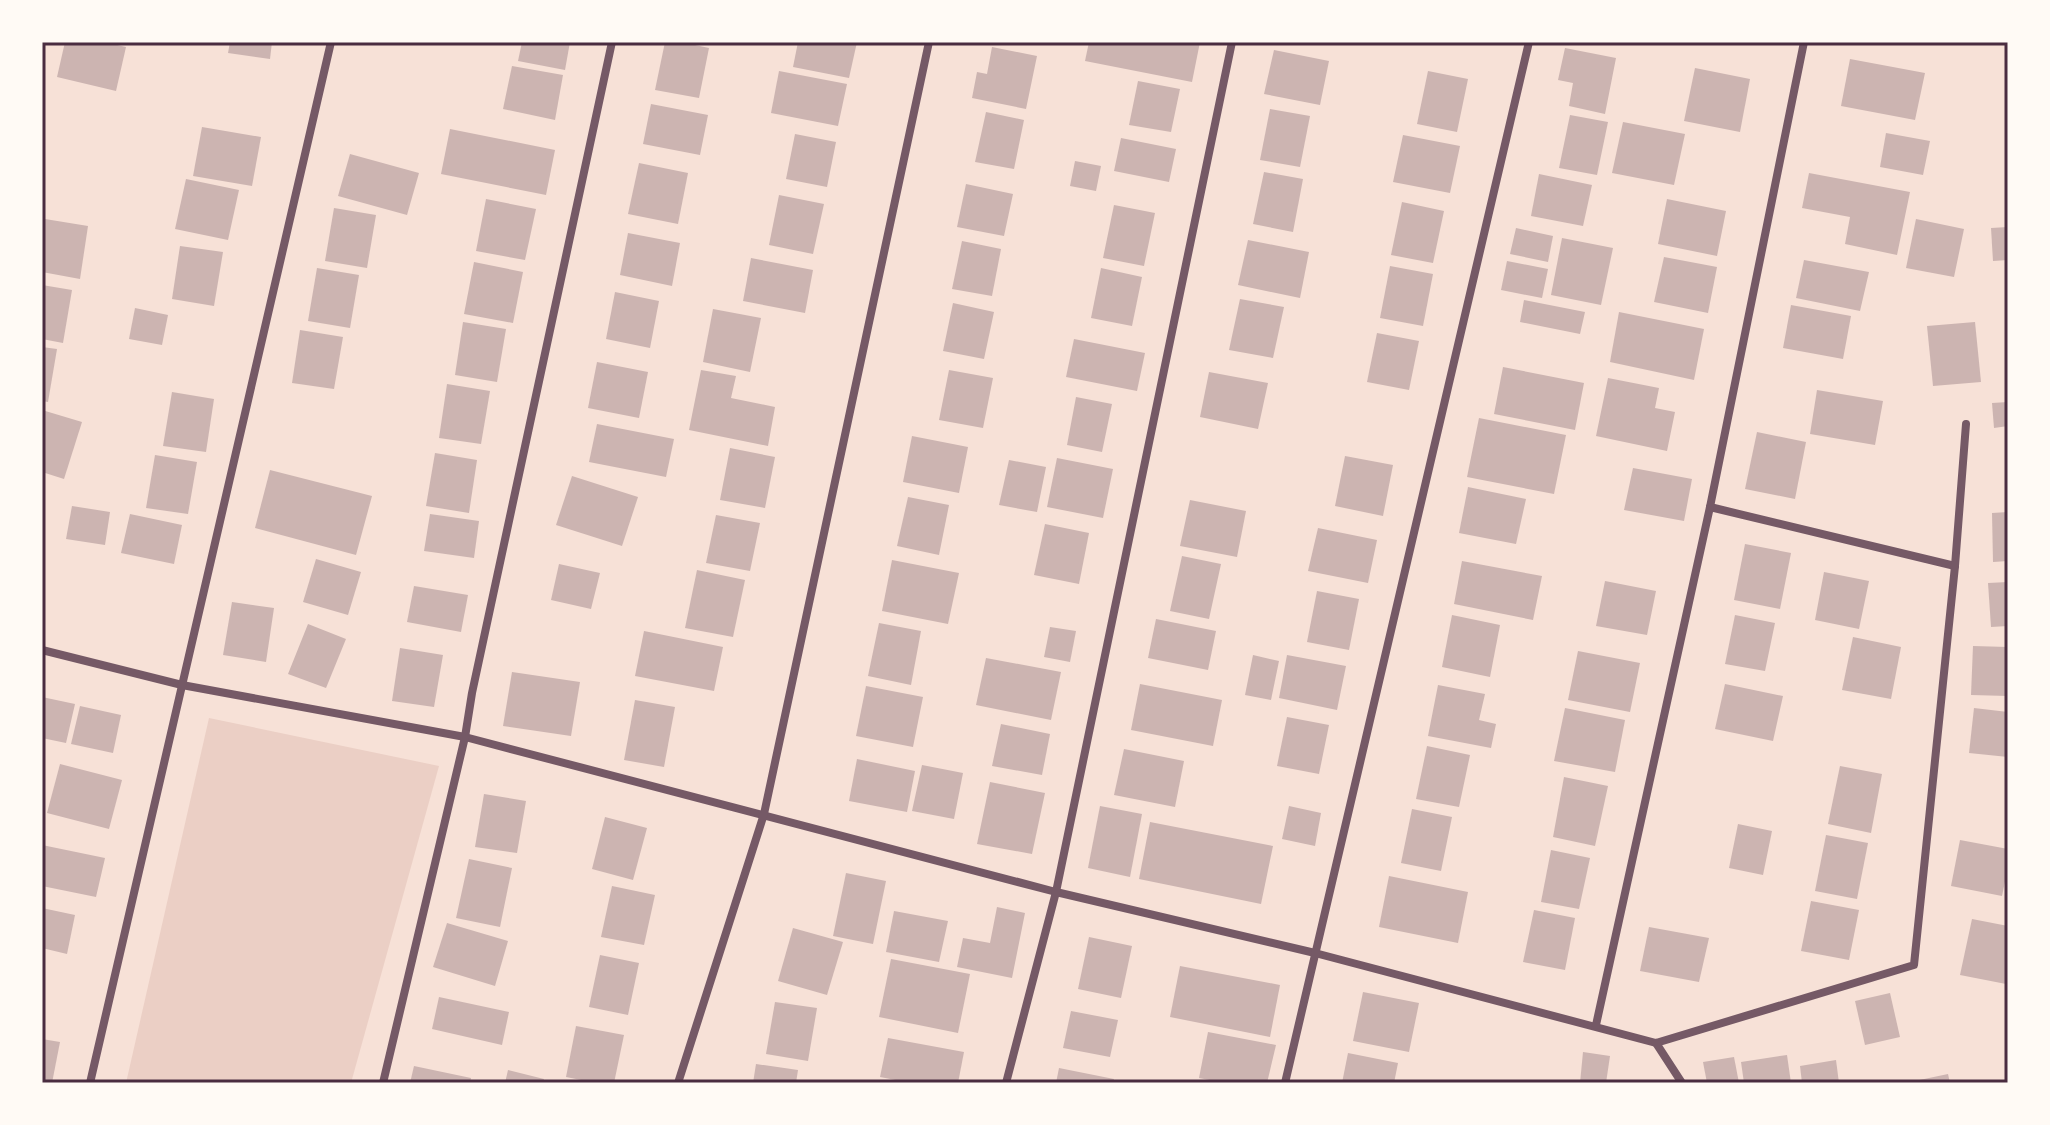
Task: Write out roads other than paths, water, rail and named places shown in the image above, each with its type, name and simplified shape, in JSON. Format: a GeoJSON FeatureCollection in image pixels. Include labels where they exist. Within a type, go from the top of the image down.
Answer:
{"type":"FeatureCollection","features":[{"type":"Feature","properties":{"kind":"street"},"geometry":{"type":"LineString","coordinates":[[90,1083],[331,42]]}},
{"type":"Feature","properties":{"kind":"street"},"geometry":{"type":"LineString","coordinates":[[383,1083],[465,737],[612,42]]}},
{"type":"Feature","properties":{"kind":"street"},"geometry":{"type":"LineString","coordinates":[[678,1083],[764,814],[929,42]]}},
{"type":"Feature","properties":{"kind":"street"},"geometry":{"type":"LineString","coordinates":[[1006,1083],[1056,892],[1232,42]]}},
{"type":"Feature","properties":{"kind":"street"},"geometry":{"type":"LineString","coordinates":[[1285,1083],[1529,42]]}},
{"type":"Feature","properties":{"kind":"street"},"geometry":{"type":"LineString","coordinates":[[1596,1025],[1710,507],[1804,42]]}},
{"type":"Feature","properties":{"kind":"street"},"geometry":{"type":"LineString","coordinates":[[42,650],[182,685],[465,737],[1056,892],[1315,953],[1656,1043],[1914,965],[1955,566],[1966,424]]}},
{"type":"Feature","properties":{"kind":"street"},"geometry":{"type":"LineString","coordinates":[[1710,507],[1955,566]]}},
{"type":"Feature","properties":{"kind":"street"},"geometry":{"type":"LineString","coordinates":[[1656,1043],[1682,1083]]}}]}
